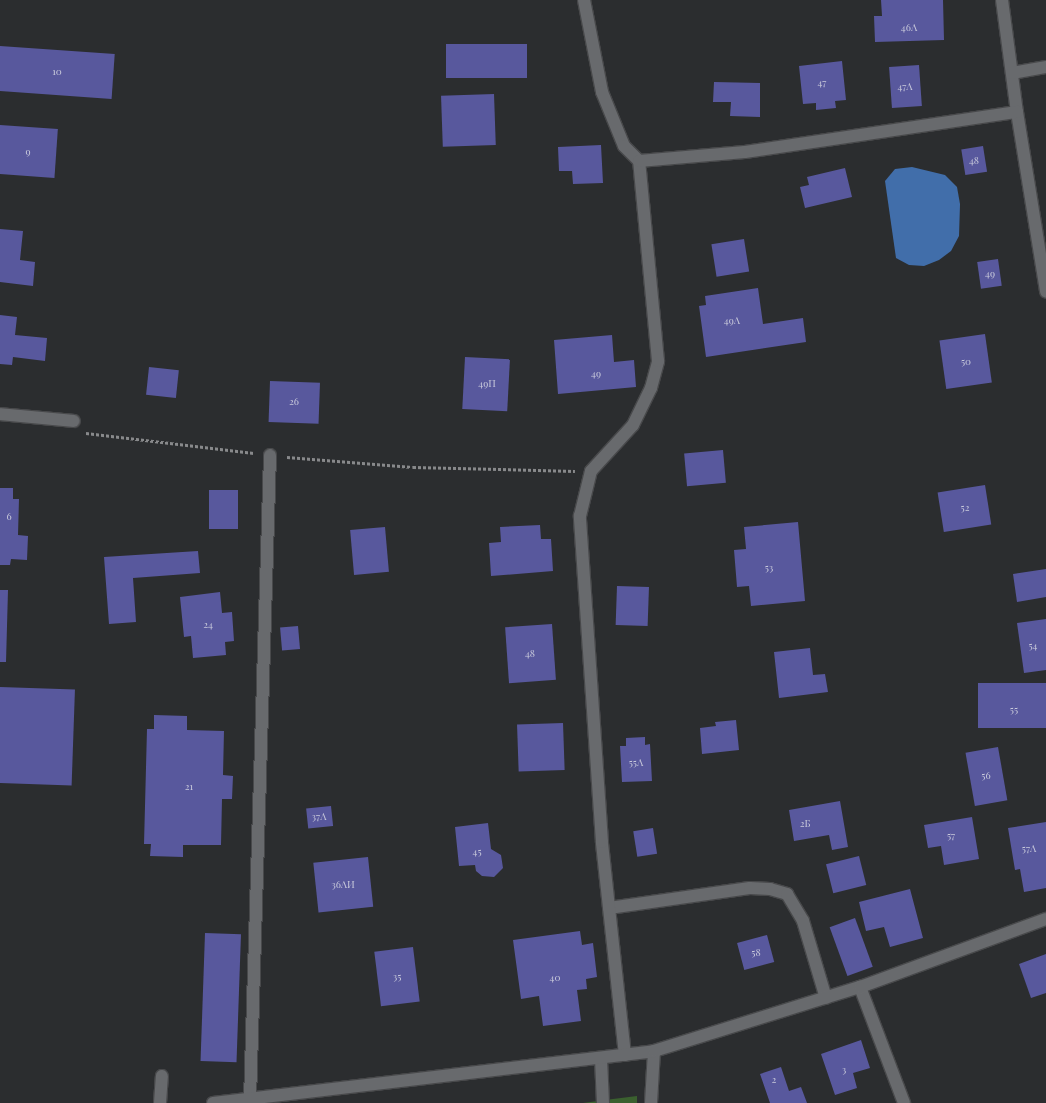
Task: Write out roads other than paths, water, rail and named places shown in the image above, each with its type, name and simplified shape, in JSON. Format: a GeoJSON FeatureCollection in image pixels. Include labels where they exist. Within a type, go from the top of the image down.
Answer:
{"type":"FeatureCollection","features":[{"type":"Feature","properties":{"kind":"street"},"geometry":{"type":"LineString","coordinates":[[584,0],[602,92],[624,146],[639,161],[658,360],[651,388],[633,425],[591,471],[580,516],[601,834],[625,1056]]}},
{"type":"Feature","properties":{"kind":"street"},"geometry":{"type":"LineString","coordinates":[[1002,0],[1016,112],[1046,292]]}},
{"type":"Feature","properties":{"kind":"street"},"geometry":{"type":"LineString","coordinates":[[1012,73],[1046,67]]}},
{"type":"Feature","properties":{"kind":"street"},"geometry":{"type":"LineString","coordinates":[[639,161],[775,148],[1016,112]]}},
{"type":"Feature","properties":{"kind":"street"},"geometry":{"type":"LineString","coordinates":[[0,414],[74,421]]}},
{"type":"Feature","properties":{"kind":"street"},"geometry":{"type":"LineString","coordinates":[[250,1099],[270,455]]}},
{"type":"Feature","properties":{"kind":"street"},"geometry":{"type":"LineString","coordinates":[[609,908],[750,888],[770,889],[787,894],[803,921],[826,998]]}},
{"type":"Feature","properties":{"kind":"street"},"geometry":{"type":"LineString","coordinates":[[213,1103],[601,1059],[654,1051],[860,987],[1046,920]]}},
{"type":"Feature","properties":{"kind":"street"},"geometry":{"type":"LineString","coordinates":[[860,987],[904,1103]]}},
{"type":"Feature","properties":{"kind":"street"},"geometry":{"type":"LineString","coordinates":[[651,1103],[654,1051]]}},
{"type":"Feature","properties":{"kind":"street"},"geometry":{"type":"LineString","coordinates":[[601,1059],[603,1103]]}},
{"type":"Feature","properties":{"kind":"street"},"geometry":{"type":"LineString","coordinates":[[160,1103],[162,1076]]}},
{"type":"Feature","properties":{"kind":"water"},"geometry":{"type":"Polygon","coordinates":[[[912,167],[945,175],[957,187],[960,204],[959,236],[951,251],[939,260],[924,266],[909,265],[896,258],[885,181],[895,169],[912,167]]]}}]}
